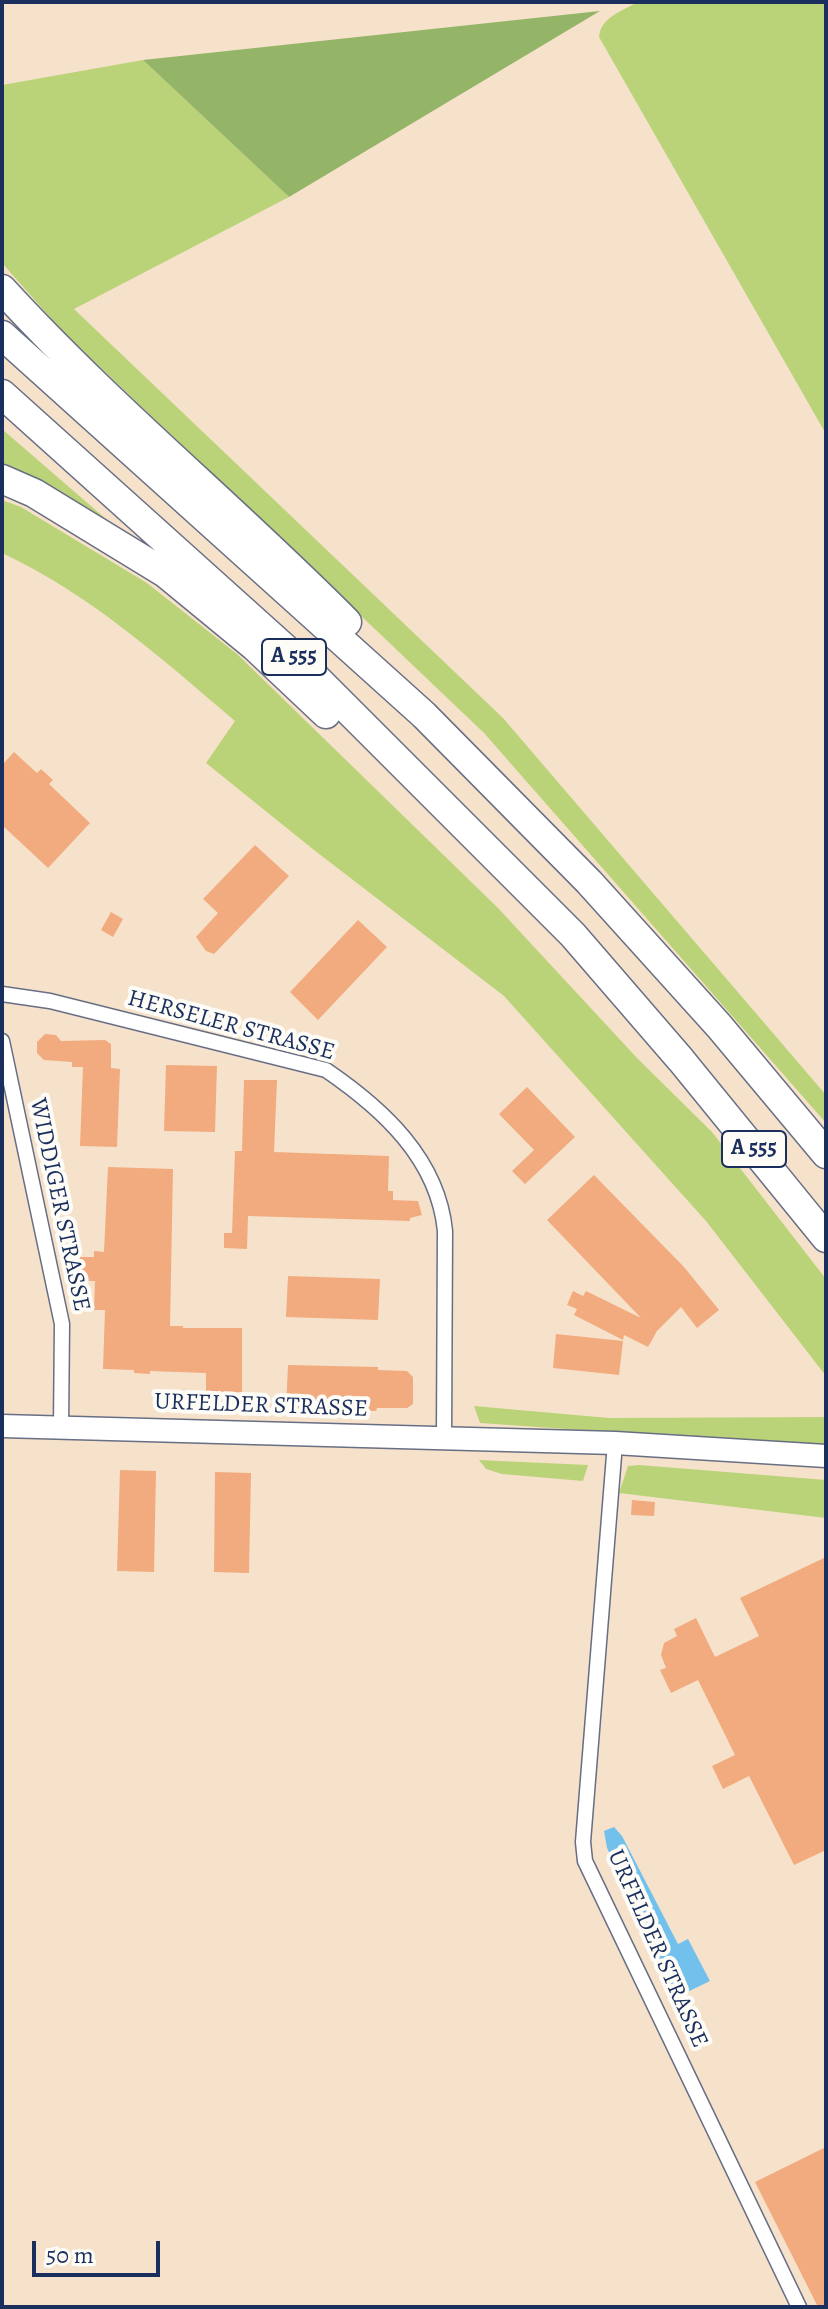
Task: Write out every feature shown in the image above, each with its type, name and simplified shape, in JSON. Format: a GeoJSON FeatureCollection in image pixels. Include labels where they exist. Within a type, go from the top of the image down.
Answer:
{"type":"FeatureCollection","features":[{"type":"Feature","properties":{"kind":"highway"},"geometry":{"type":"LineString","coordinates":[[2,289],[53,345],[302,577],[361,637],[424,715]]}},
{"type":"Feature","properties":{"kind":"highway","name":"A 555"},"geometry":{"type":"LineString","coordinates":[[2,335],[424,715],[589,882],[719,1026],[826,1154]]}},
{"type":"Feature","properties":{"kind":"highway","name":"A 555"},"geometry":{"type":"LineString","coordinates":[[2,394],[299,661],[573,935],[701,1084],[826,1238]]}},
{"type":"Feature","properties":{"kind":"highway"},"geometry":{"type":"LineString","coordinates":[[2,479],[34,493],[165,573],[255,647],[516,900],[573,935]]}},
{"type":"Feature","properties":{"kind":"main road","name":"URFELDER STRASSE"},"geometry":{"type":"LineString","coordinates":[[2,1426],[615,1443],[826,1456]]}},
{"type":"Feature","properties":{"kind":"street","name":"HERSELER STRASSE"},"geometry":{"type":"LineString","coordinates":[[2,994],[50,1001],[326,1070],[363,1096],[424,1161],[443,1203],[444,1437]]}},
{"type":"Feature","properties":{"kind":"street","name":"WIDDIGER STRASSE"},"geometry":{"type":"LineString","coordinates":[[2,1041],[62,1324],[61,1427]]}},
{"type":"Feature","properties":{"kind":"street","name":"URFELDER STRASSE"},"geometry":{"type":"LineString","coordinates":[[615,1443],[583,1842],[585,1861],[799,2307]]}},
{"type":"Feature","properties":{"kind":"green space"},"geometry":{"type":"Polygon","coordinates":[[[638,2],[826,2],[826,434],[599,37],[608,20],[638,2]]]}},
{"type":"Feature","properties":{"kind":"green space"},"geometry":{"type":"Polygon","coordinates":[[[600,11],[289,197],[143,60],[600,11]]]}},
{"type":"Feature","properties":{"kind":"green space"},"geometry":{"type":"Polygon","coordinates":[[[143,60],[289,197],[74,309],[503,718],[826,1095],[826,1123],[484,733],[62,331],[2,263],[2,85],[143,60]]]}},
{"type":"Feature","properties":{"kind":"green space"},"geometry":{"type":"Polygon","coordinates":[[[2,429],[136,545],[2,470],[2,429]]]}},
{"type":"Feature","properties":{"kind":"green space"},"geometry":{"type":"Polygon","coordinates":[[[2,500],[21,507],[147,583],[237,654],[498,908],[638,1059],[712,1132],[826,1279],[826,1376],[706,1221],[504,996],[206,763],[235,721],[95,608],[34,569],[2,553],[2,500]]]}},
{"type":"Feature","properties":{"kind":"green space"},"geometry":{"type":"Polygon","coordinates":[[[474,1406],[609,1418],[826,1417],[826,1447],[480,1423],[474,1406]]]}},
{"type":"Feature","properties":{"kind":"green space"},"geometry":{"type":"Polygon","coordinates":[[[479,1460],[588,1465],[583,1481],[502,1474],[486,1469],[479,1460]]]}},
{"type":"Feature","properties":{"kind":"green space"},"geometry":{"type":"Polygon","coordinates":[[[628,1466],[826,1480],[826,1518],[619,1493],[628,1466]]]}},
{"type":"Feature","properties":{"kind":"water"},"geometry":{"type":"Polygon","coordinates":[[[614,1827],[622,1836],[678,1944],[688,1939],[710,1981],[675,1998],[607,1848],[604,1831],[614,1827]]]}},
{"type":"Feature","properties":{"kind":"building"},"geometry":{"type":"Polygon","coordinates":[[[14,752],[37,773],[41,769],[53,780],[49,784],[90,823],[48,868],[2,825],[2,765],[14,752]]]}},
{"type":"Feature","properties":{"kind":"building"},"geometry":{"type":"Polygon","coordinates":[[[255,845],[289,876],[214,954],[206,951],[196,937],[218,913],[203,899],[255,845]]]}},
{"type":"Feature","properties":{"kind":"building"},"geometry":{"type":"Polygon","coordinates":[[[111,912],[123,919],[113,937],[101,930],[111,912]]]}},
{"type":"Feature","properties":{"kind":"building"},"geometry":{"type":"Polygon","coordinates":[[[358,920],[387,947],[318,1020],[290,992],[358,920]]]}},
{"type":"Feature","properties":{"kind":"building"},"geometry":{"type":"Polygon","coordinates":[[[45,1034],[56,1035],[61,1041],[105,1040],[111,1044],[111,1068],[120,1069],[117,1147],[80,1146],[83,1067],[72,1067],[72,1062],[44,1060],[37,1053],[37,1042],[45,1034]]]}},
{"type":"Feature","properties":{"kind":"building"},"geometry":{"type":"Polygon","coordinates":[[[166,1065],[217,1066],[215,1132],[164,1131],[166,1065]]]}},
{"type":"Feature","properties":{"kind":"building"},"geometry":{"type":"Polygon","coordinates":[[[244,1080],[277,1080],[274,1152],[389,1156],[388,1191],[393,1191],[393,1200],[418,1201],[422,1215],[410,1218],[410,1221],[248,1216],[247,1249],[224,1248],[224,1233],[232,1233],[235,1151],[242,1151],[244,1080]]]}},
{"type":"Feature","properties":{"kind":"building"},"geometry":{"type":"Polygon","coordinates":[[[527,1087],[575,1137],[525,1184],[512,1171],[534,1150],[499,1114],[527,1087]]]}},
{"type":"Feature","properties":{"kind":"building"},"geometry":{"type":"Polygon","coordinates":[[[108,1167],[173,1169],[170,1326],[242,1328],[242,1392],[206,1392],[206,1373],[150,1371],[150,1374],[103,1369],[105,1310],[94,1310],[95,1281],[79,1281],[80,1257],[94,1257],[94,1251],[104,1252],[108,1167]]]}},
{"type":"Feature","properties":{"kind":"building"},"geometry":{"type":"Polygon","coordinates":[[[594,1175],[684,1267],[719,1310],[697,1328],[681,1307],[657,1331],[648,1347],[624,1335],[623,1340],[574,1315],[577,1309],[567,1305],[573,1291],[583,1296],[586,1291],[641,1318],[547,1220],[594,1175]]]}},
{"type":"Feature","properties":{"kind":"building"},"geometry":{"type":"Polygon","coordinates":[[[288,1276],[380,1279],[378,1320],[286,1317],[288,1276]]]}},
{"type":"Feature","properties":{"kind":"building"},"geometry":{"type":"Polygon","coordinates":[[[556,1334],[623,1341],[619,1375],[553,1368],[556,1334]]]}},
{"type":"Feature","properties":{"kind":"building"},"geometry":{"type":"Polygon","coordinates":[[[288,1365],[378,1367],[378,1370],[407,1371],[413,1377],[413,1404],[407,1408],[377,1408],[376,1411],[286,1408],[288,1365]]]}},
{"type":"Feature","properties":{"kind":"building"},"geometry":{"type":"Polygon","coordinates":[[[120,1470],[156,1471],[154,1572],[117,1571],[120,1470]]]}},
{"type":"Feature","properties":{"kind":"building"},"geometry":{"type":"Polygon","coordinates":[[[215,1472],[251,1473],[249,1573],[214,1572],[215,1472]]]}},
{"type":"Feature","properties":{"kind":"building"},"geometry":{"type":"Polygon","coordinates":[[[632,1500],[655,1502],[654,1516],[631,1515],[632,1500]]]}},
{"type":"Feature","properties":{"kind":"building"},"geometry":{"type":"Polygon","coordinates":[[[826,1557],[826,1850],[794,1865],[749,1776],[723,1789],[712,1766],[735,1755],[698,1680],[671,1693],[660,1670],[666,1668],[661,1655],[664,1643],[677,1636],[674,1629],[696,1618],[715,1657],[759,1636],[740,1598],[826,1557]]]}},
{"type":"Feature","properties":{"kind":"building"},"geometry":{"type":"Polygon","coordinates":[[[826,2147],[826,2307],[818,2307],[755,2182],[826,2147]]]}}]}
